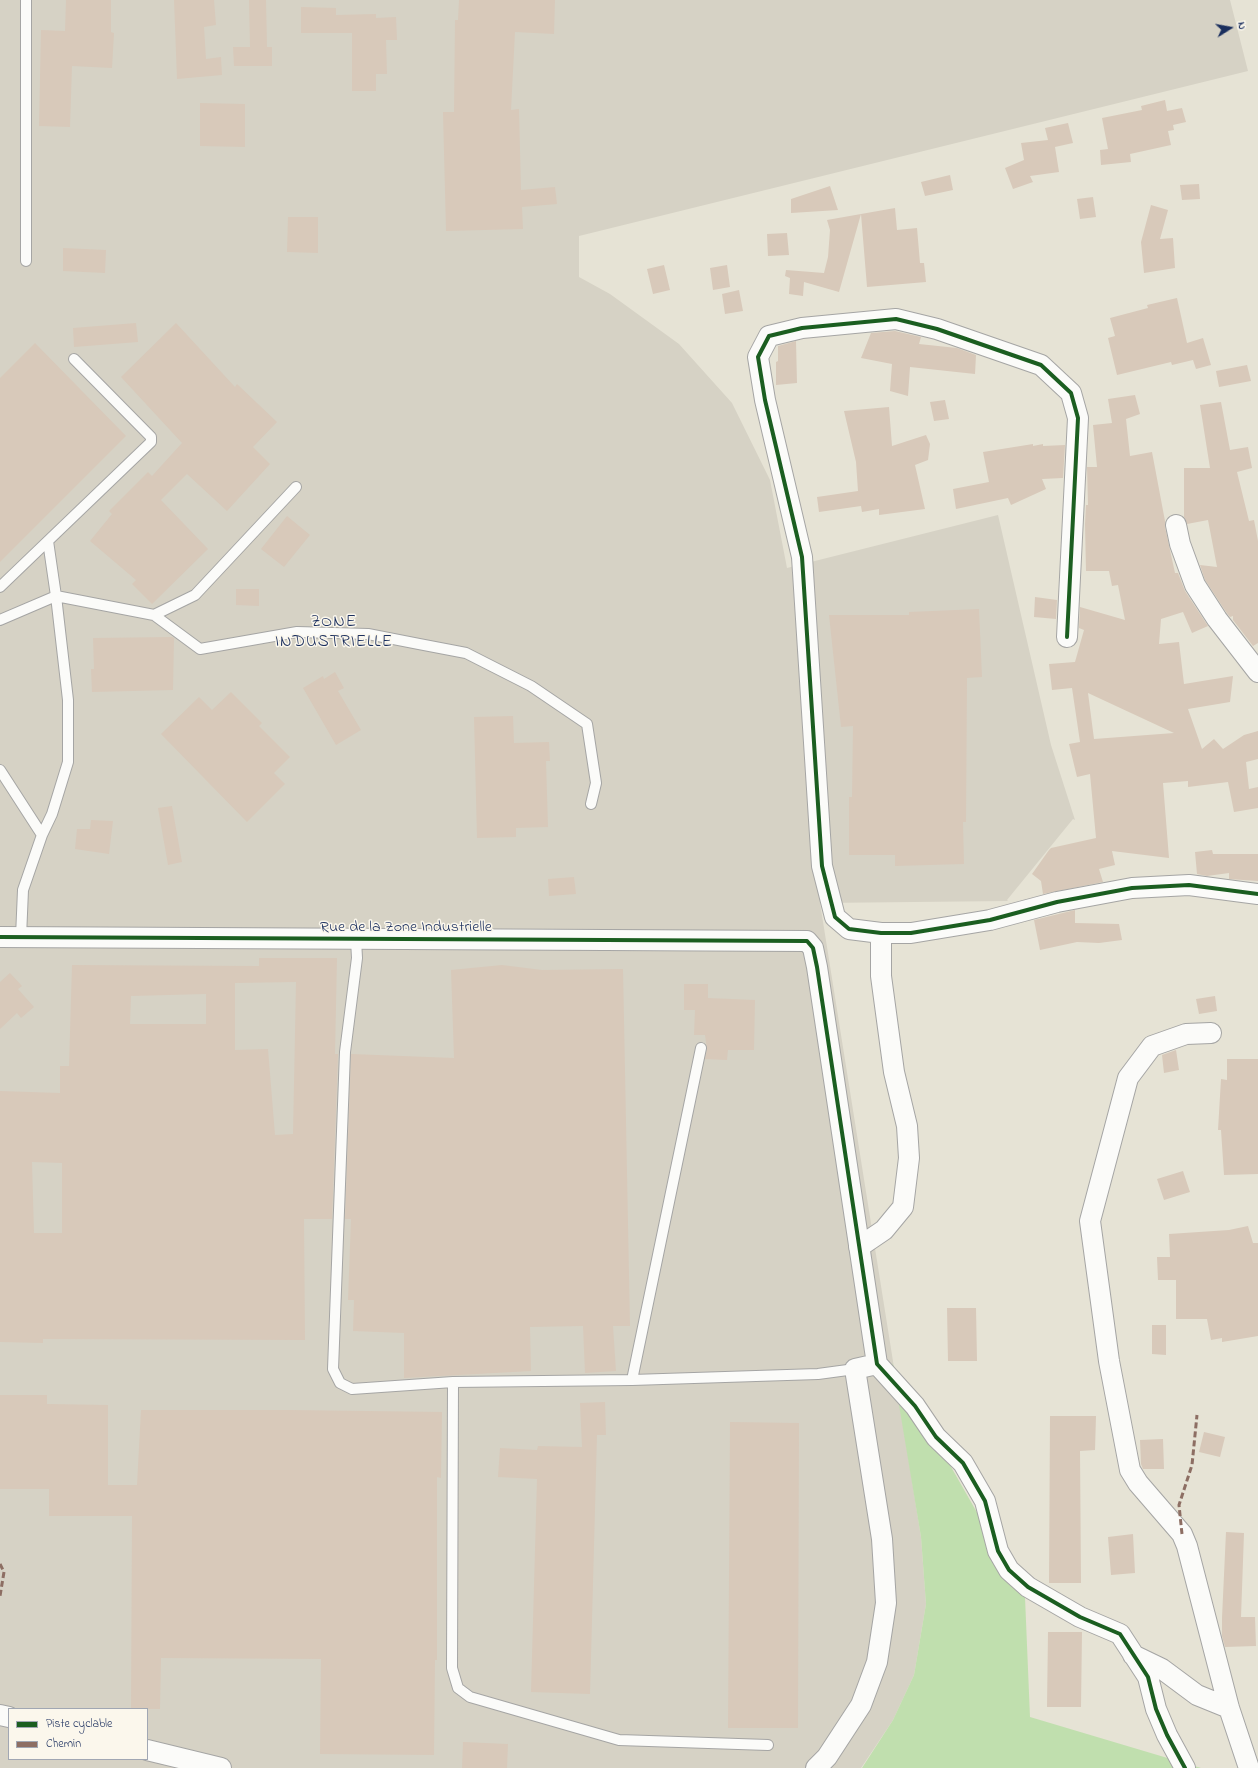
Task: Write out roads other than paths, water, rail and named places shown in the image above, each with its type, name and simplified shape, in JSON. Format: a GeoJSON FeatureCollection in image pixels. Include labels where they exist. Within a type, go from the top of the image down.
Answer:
{"type":"FeatureCollection","features":[{"type":"Feature","properties":{"kind":"street"},"geometry":{"type":"LineString","coordinates":[[1066,636],[1078,418],[1071,393],[1041,365],[937,329],[896,319],[802,328],[769,336],[758,358],[765,400],[802,557],[822,866],[835,917],[849,929],[881,933],[911,933],[990,920],[1057,902],[1132,888],[1189,885],[1258,894]]}},
{"type":"Feature","properties":{"kind":"street"},"geometry":{"type":"LineString","coordinates":[[1176,525],[1180,544],[1195,585],[1217,619],[1258,672]]}},
{"type":"Feature","properties":{"kind":"street"},"geometry":{"type":"LineString","coordinates":[[881,933],[881,976],[894,1072],[907,1126],[909,1158],[903,1207],[884,1230],[859,1247],[877,1364],[915,1406],[936,1437],[963,1463],[985,1501],[998,1551],[1009,1570],[1028,1587],[1080,1617],[1120,1634],[1148,1677],[1156,1709],[1167,1735],[1185,1768]]}},
{"type":"Feature","properties":{"kind":"street","name":"Rue de la Zone Industrielle"},"geometry":{"type":"LineString","coordinates":[[0,937],[356,940],[807,941],[811,944],[817,967],[859,1247]]}},
{"type":"Feature","properties":{"kind":"street"},"geometry":{"type":"LineString","coordinates":[[1211,1033],[1186,1034],[1152,1046],[1128,1078],[1090,1220],[1109,1361],[1130,1470],[1142,1488],[1182,1534],[1187,1546],[1229,1708],[1249,1768]]}},
{"type":"Feature","properties":{"kind":"street"},"geometry":{"type":"LineString","coordinates":[[816,1768],[827,1757],[861,1705],[878,1662],[886,1603],[882,1540],[855,1369],[877,1364]]}},
{"type":"Feature","properties":{"kind":"street"},"geometry":{"type":"LineString","coordinates":[[1133,1654],[1162,1669],[1197,1695],[1229,1708]]}},
{"type":"Feature","properties":{"kind":"street"},"geometry":{"type":"LineString","coordinates":[[148,1750],[221,1768]]}},
{"type":"Feature","properties":{"kind":"lane"},"geometry":{"type":"LineString","coordinates":[[26,0],[26,261]]}},
{"type":"Feature","properties":{"kind":"lane"},"geometry":{"type":"LineString","coordinates":[[0,587],[151,440],[74,359]]}},
{"type":"Feature","properties":{"kind":"lane"},"geometry":{"type":"LineString","coordinates":[[154,615],[195,595],[296,487]]}},
{"type":"Feature","properties":{"kind":"lane"},"geometry":{"type":"LineString","coordinates":[[21,937],[23,890],[42,835],[52,814],[68,762],[68,700],[48,541]]}},
{"type":"Feature","properties":{"kind":"lane"},"geometry":{"type":"LineString","coordinates":[[0,620],[56,596],[154,615],[200,648],[297,632],[368,634],[466,653],[530,686],[587,724],[596,782],[591,804]]}},
{"type":"Feature","properties":{"kind":"lane"},"geometry":{"type":"LineString","coordinates":[[0,770],[42,835]]}},
{"type":"Feature","properties":{"kind":"lane"},"geometry":{"type":"LineString","coordinates":[[356,940],[357,958],[344,1052],[333,1369],[340,1383],[352,1389],[453,1382],[632,1380],[818,1374],[855,1369]]}},
{"type":"Feature","properties":{"kind":"lane"},"geometry":{"type":"LineString","coordinates":[[632,1380],[701,1048]]}},
{"type":"Feature","properties":{"kind":"lane"},"geometry":{"type":"LineString","coordinates":[[453,1382],[452,1668],[458,1688],[470,1697],[619,1740],[768,1745]]}},
{"type":"Feature","properties":{"kind":"district","name":"ZONE INDUSTRIELLE"},"geometry":{"type":"Point","coordinates":[334,633]}}]}
